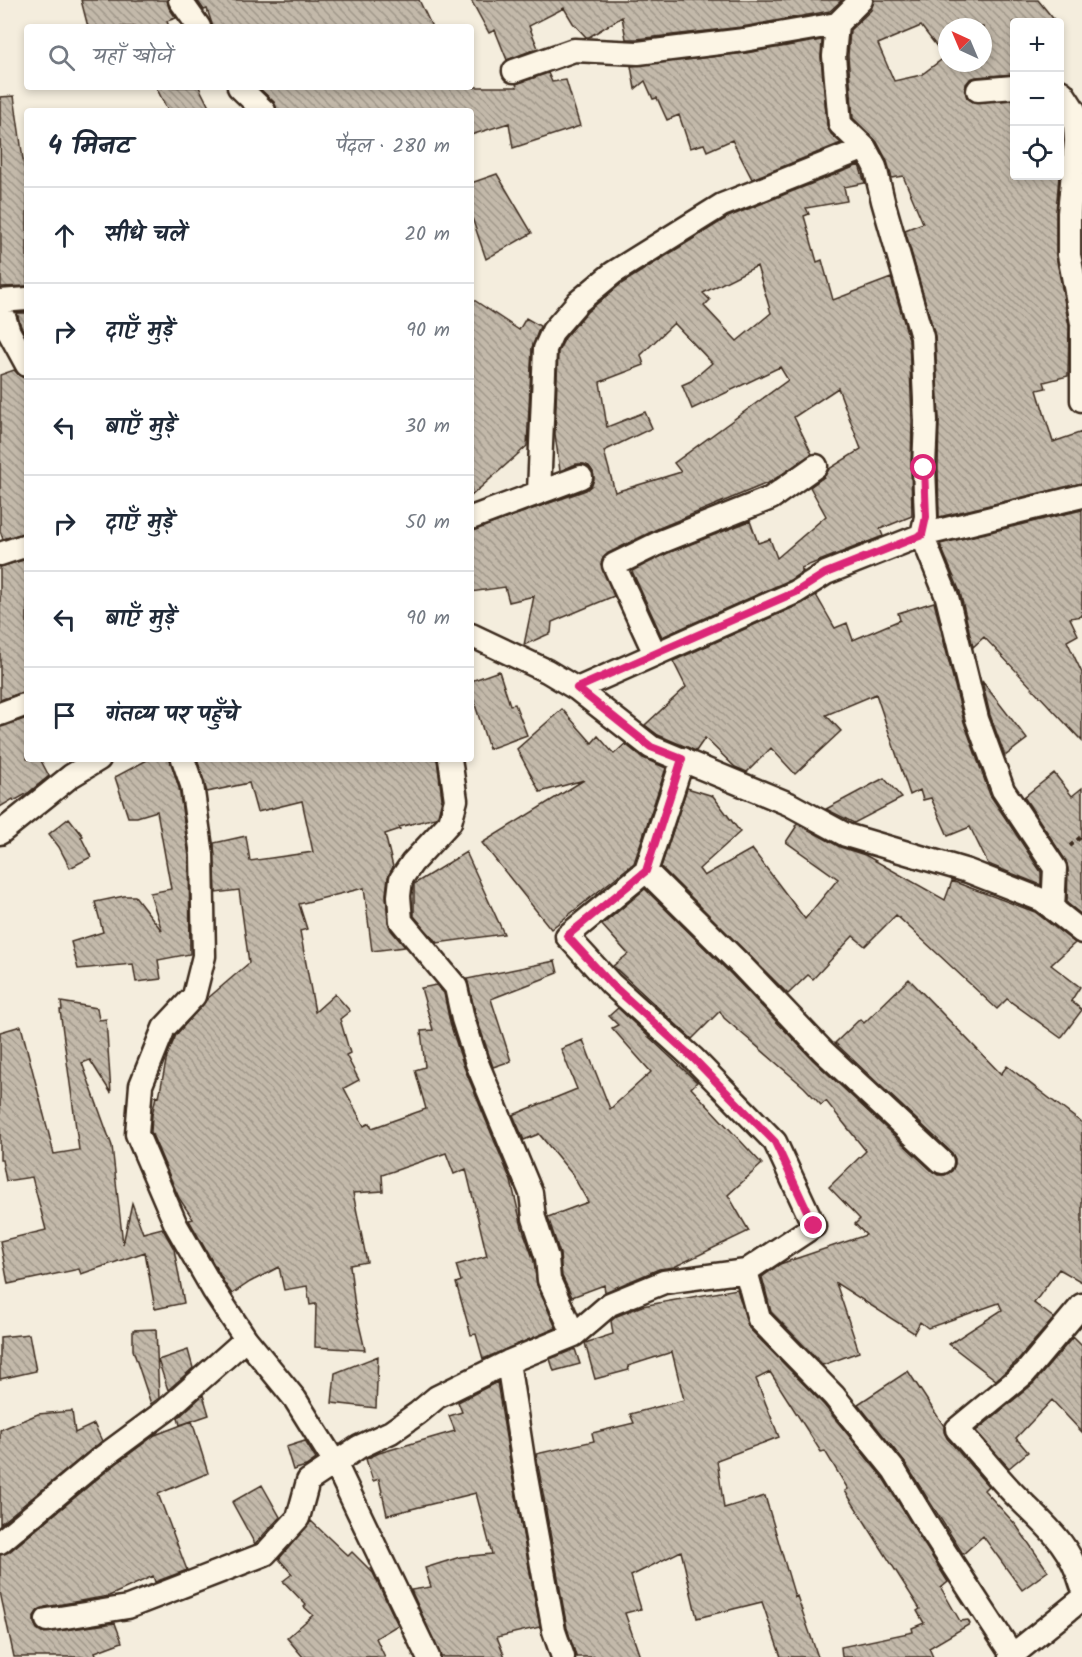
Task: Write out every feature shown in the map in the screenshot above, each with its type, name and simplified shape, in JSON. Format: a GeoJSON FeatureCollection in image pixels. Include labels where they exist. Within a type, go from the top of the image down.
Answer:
{"type":"FeatureCollection","features":[{"type":"Feature","properties":{"kind":"street"},"geometry":{"type":"LineString","coordinates":[[180,0],[197,24]]}},
{"type":"Feature","properties":{"kind":"street"},"geometry":{"type":"LineString","coordinates":[[514,71],[574,50],[638,54],[744,40],[837,24],[861,0]]}},
{"type":"Feature","properties":{"kind":"street"},"geometry":{"type":"LineString","coordinates":[[837,24],[834,56],[840,124],[865,148],[875,167],[922,337],[926,421],[924,468],[926,517],[922,535],[947,597],[977,719],[1003,790],[1055,868],[1053,909]]}},
{"type":"Feature","properties":{"kind":"street"},"geometry":{"type":"LineString","coordinates":[[978,90],[1010,87]]}},
{"type":"Feature","properties":{"kind":"street"},"geometry":{"type":"LineString","coordinates":[[242,90],[261,108]]}},
{"type":"Feature","properties":{"kind":"street"},"geometry":{"type":"LineString","coordinates":[[1064,95],[1074,111],[1076,141],[1069,213],[1069,255],[1082,326],[1082,400]]}},
{"type":"Feature","properties":{"kind":"street"},"geometry":{"type":"LineString","coordinates":[[539,492],[545,349],[553,331],[578,302],[613,273],[722,205],[865,148]]}},
{"type":"Feature","properties":{"kind":"street"},"geometry":{"type":"LineString","coordinates":[[24,299],[0,303],[9,332],[24,359]]}},
{"type":"Feature","properties":{"kind":"street"},"geometry":{"type":"LineString","coordinates":[[655,654],[614,565],[663,541],[771,498],[816,466]]}},
{"type":"Feature","properties":{"kind":"street"},"geometry":{"type":"LineString","coordinates":[[474,517],[581,477]]}},
{"type":"Feature","properties":{"kind":"street"},"geometry":{"type":"LineString","coordinates":[[577,688],[796,592],[826,573],[922,535],[1082,496]]}},
{"type":"Feature","properties":{"kind":"street"},"geometry":{"type":"LineString","coordinates":[[0,554],[24,546]]}},
{"type":"Feature","properties":{"kind":"street"},"geometry":{"type":"LineString","coordinates":[[474,636],[577,688],[651,747],[789,804],[846,835],[968,871],[1042,900],[1082,932]]}},
{"type":"Feature","properties":{"kind":"street"},"geometry":{"type":"LineString","coordinates":[[0,714],[24,705]]}},
{"type":"Feature","properties":{"kind":"street"},"geometry":{"type":"LineString","coordinates":[[47,1620],[128,1606],[265,1554],[297,1518],[308,1481],[359,1447],[390,1432],[437,1397],[508,1362],[574,1335],[610,1304],[664,1282],[746,1271],[814,1226],[775,1142],[693,1058],[611,984],[567,936],[646,871],[682,759]]}},
{"type":"Feature","properties":{"kind":"street"},"geometry":{"type":"LineString","coordinates":[[0,833],[71,776],[94,762]]}},
{"type":"Feature","properties":{"kind":"street"},"geometry":{"type":"LineString","coordinates":[[184,762],[192,785],[202,855],[204,956],[194,996],[164,1028],[141,1085],[137,1134],[176,1225],[246,1339],[295,1399],[335,1463],[429,1657]]}},
{"type":"Feature","properties":{"kind":"street"},"geometry":{"type":"LineString","coordinates":[[450,762],[456,800],[450,822],[412,863],[401,879],[399,896],[401,921],[456,987],[463,1020],[477,1063],[531,1193],[534,1218],[547,1258],[549,1280],[574,1335]]}},
{"type":"Feature","properties":{"kind":"street"},"geometry":{"type":"LineString","coordinates":[[646,871],[741,965],[822,1051],[942,1161]]}},
{"type":"Feature","properties":{"kind":"street"},"geometry":{"type":"LineString","coordinates":[[746,1271],[759,1319],[834,1396],[894,1470],[1011,1656],[1082,1599]]}},
{"type":"Feature","properties":{"kind":"street"},"geometry":{"type":"LineString","coordinates":[[1082,1305],[1025,1373],[957,1429],[1018,1498],[1050,1528],[1076,1565],[1082,1586]]}},
{"type":"Feature","properties":{"kind":"street"},"geometry":{"type":"LineString","coordinates":[[0,1542],[100,1459],[165,1411],[246,1339]]}},
{"type":"Feature","properties":{"kind":"street"},"geometry":{"type":"LineString","coordinates":[[508,1362],[554,1631],[563,1657]]}},
{"type":"Feature","properties":{"kind":"building"},"geometry":{"type":"Polygon","coordinates":[[[81,0],[167,0],[176,18],[167,21],[168,24],[87,24],[81,0]]]}},
{"type":"Feature","properties":{"kind":"building"},"geometry":{"type":"Polygon","coordinates":[[[197,0],[419,0],[431,24],[212,24],[207,9],[204,10],[197,0]]]}},
{"type":"Feature","properties":{"kind":"building"},"geometry":{"type":"Polygon","coordinates":[[[471,0],[842,0],[830,11],[742,27],[637,39],[626,39],[622,17],[586,37],[573,23],[564,8],[529,26],[538,48],[507,60],[495,30],[489,33],[471,0]]]}},
{"type":"Feature","properties":{"kind":"building"},"geometry":{"type":"Polygon","coordinates":[[[874,0],[1038,0],[1053,18],[1010,18],[1010,74],[970,79],[965,91],[967,98],[973,102],[1010,100],[1010,180],[1059,180],[1056,255],[1069,326],[1068,376],[1044,382],[1046,388],[1037,390],[1053,442],[1082,432],[1082,483],[939,517],[939,420],[935,336],[905,230],[923,223],[903,176],[892,178],[887,161],[877,142],[853,118],[848,56],[850,30],[871,10],[874,0]],[[938,18],[938,48],[921,26],[878,44],[894,81],[921,75],[938,62],[938,72],[992,72],[992,18],[938,18]]]}},
{"type":"Feature","properties":{"kind":"building"},"geometry":{"type":"Polygon","coordinates":[[[822,40],[821,57],[827,125],[831,134],[841,143],[752,179],[732,140],[707,151],[704,144],[690,148],[679,115],[667,120],[657,98],[653,99],[645,81],[635,89],[631,66],[746,53],[822,40]]]}},
{"type":"Feature","properties":{"kind":"building"},"geometry":{"type":"Polygon","coordinates":[[[548,73],[552,82],[566,80],[580,126],[513,148],[509,123],[474,134],[474,108],[276,108],[274,102],[261,90],[474,90],[474,87],[517,87],[516,84],[548,73]]]}},
{"type":"Feature","properties":{"kind":"building"},"geometry":{"type":"Polygon","coordinates":[[[158,90],[200,90],[210,108],[166,108],[158,90]]]}},
{"type":"Feature","properties":{"kind":"building"},"geometry":{"type":"Polygon","coordinates":[[[14,96],[24,166],[24,286],[1,287],[0,97],[14,96]]]}},
{"type":"Feature","properties":{"kind":"building"},"geometry":{"type":"Polygon","coordinates":[[[859,165],[865,183],[844,187],[847,201],[806,208],[809,214],[804,216],[817,262],[822,260],[833,300],[891,278],[909,339],[912,516],[880,529],[883,536],[801,568],[803,571],[790,580],[662,637],[632,571],[668,553],[750,521],[758,543],[770,539],[777,558],[826,516],[810,487],[824,477],[829,469],[861,449],[838,388],[794,417],[812,454],[770,482],[657,529],[608,553],[601,564],[614,596],[552,622],[551,633],[524,645],[534,596],[509,602],[505,587],[474,592],[474,530],[586,490],[592,485],[593,472],[589,466],[576,464],[560,471],[555,434],[558,352],[565,338],[587,312],[621,284],[728,217],[859,165]],[[757,266],[703,293],[710,300],[704,306],[737,341],[771,313],[757,266]],[[674,323],[641,355],[644,365],[600,382],[607,427],[645,412],[652,428],[604,451],[615,492],[681,472],[674,463],[788,380],[780,367],[692,409],[682,385],[691,381],[712,363],[674,323]]]}},
{"type":"Feature","properties":{"kind":"building"},"geometry":{"type":"Polygon","coordinates":[[[497,174],[532,233],[486,259],[474,224],[474,182],[497,174]]]}},
{"type":"Feature","properties":{"kind":"building"},"geometry":{"type":"Polygon","coordinates":[[[474,300],[519,330],[526,318],[540,326],[532,348],[527,446],[474,493],[474,300]]]}},
{"type":"Feature","properties":{"kind":"building"},"geometry":{"type":"Polygon","coordinates":[[[17,313],[24,313],[24,331],[17,313]]]}},
{"type":"Feature","properties":{"kind":"building"},"geometry":{"type":"Polygon","coordinates":[[[14,370],[24,378],[24,533],[3,539],[0,531],[0,375],[14,370]]]}},
{"type":"Feature","properties":{"kind":"building"},"geometry":{"type":"Polygon","coordinates":[[[1082,510],[1082,616],[1070,618],[1078,635],[1067,641],[1082,673],[1082,741],[984,637],[973,647],[960,592],[940,544],[1082,510]]]}},
{"type":"Feature","properties":{"kind":"building"},"geometry":{"type":"Polygon","coordinates":[[[24,560],[24,692],[0,700],[0,567],[24,560]]]}},
{"type":"Feature","properties":{"kind":"building"},"geometry":{"type":"Polygon","coordinates":[[[816,595],[835,628],[847,623],[853,640],[900,620],[898,613],[934,602],[964,722],[990,795],[1041,872],[1041,885],[988,864],[970,827],[948,836],[931,798],[923,800],[920,790],[910,795],[876,694],[826,715],[841,731],[795,774],[771,748],[747,772],[735,767],[705,738],[696,751],[658,735],[645,725],[686,687],[673,661],[801,604],[816,595]]]}},
{"type":"Feature","properties":{"kind":"building"},"geometry":{"type":"Polygon","coordinates":[[[499,671],[510,705],[515,704],[527,735],[489,749],[474,702],[474,680],[499,671]]]}},
{"type":"Feature","properties":{"kind":"building"},"geometry":{"type":"Polygon","coordinates":[[[982,681],[1027,739],[1005,756],[990,715],[982,681]]]}},
{"type":"Feature","properties":{"kind":"building"},"geometry":{"type":"Polygon","coordinates":[[[562,709],[592,743],[598,736],[614,754],[625,744],[643,758],[666,768],[634,863],[551,929],[482,843],[584,780],[540,792],[517,749],[562,709]]]}},
{"type":"Feature","properties":{"kind":"building"},"geometry":{"type":"Polygon","coordinates":[[[24,719],[24,762],[42,762],[49,776],[28,793],[0,807],[0,727],[24,719]]]}},
{"type":"Feature","properties":{"kind":"building"},"geometry":{"type":"Polygon","coordinates":[[[143,762],[171,762],[179,788],[189,856],[190,954],[158,960],[161,979],[136,982],[133,964],[78,969],[71,942],[103,932],[95,902],[124,896],[135,896],[162,931],[150,893],[171,889],[157,811],[137,817],[128,817],[115,777],[143,762]]]}},
{"type":"Feature","properties":{"kind":"building"},"geometry":{"type":"Polygon","coordinates":[[[198,762],[437,762],[442,799],[438,815],[435,818],[399,827],[400,829],[385,834],[393,867],[388,877],[386,894],[388,922],[391,930],[405,947],[372,951],[364,888],[299,904],[307,929],[300,931],[315,1012],[335,994],[350,1011],[340,1019],[350,1053],[346,1055],[359,1080],[344,1088],[364,1126],[370,1123],[372,1128],[426,1109],[415,1070],[425,1067],[421,1031],[433,1030],[421,988],[436,985],[444,993],[450,1023],[464,1067],[511,1181],[522,1227],[534,1261],[537,1285],[556,1328],[483,1359],[476,1334],[471,1335],[456,1283],[461,1281],[456,1265],[487,1256],[466,1169],[454,1174],[446,1153],[382,1175],[383,1191],[353,1193],[367,1262],[350,1265],[355,1307],[365,1350],[315,1347],[316,1304],[310,1305],[307,1286],[284,1290],[279,1267],[232,1294],[225,1284],[189,1220],[193,1219],[179,1198],[151,1132],[152,1115],[156,1096],[159,1097],[167,1056],[176,1035],[207,999],[249,963],[239,890],[216,893],[214,843],[246,836],[250,861],[313,852],[302,801],[257,812],[249,783],[207,792],[198,762]]]}},
{"type":"Feature","properties":{"kind":"building"},"geometry":{"type":"Polygon","coordinates":[[[1054,773],[1072,796],[1082,788],[1082,915],[1067,903],[1068,869],[1066,861],[1024,797],[1054,773]]]}},
{"type":"Feature","properties":{"kind":"building"},"geometry":{"type":"Polygon","coordinates":[[[884,778],[902,798],[854,823],[826,809],[884,778]]]}},
{"type":"Feature","properties":{"kind":"building"},"geometry":{"type":"Polygon","coordinates":[[[687,788],[713,796],[740,832],[699,869],[704,876],[752,849],[805,919],[838,879],[786,842],[798,824],[840,847],[865,855],[945,900],[952,881],[1035,912],[1075,943],[1051,965],[1080,987],[1071,1001],[1082,1010],[1061,1038],[1007,999],[997,1009],[896,915],[865,946],[853,936],[813,979],[808,975],[788,994],[661,867],[687,788]]]}},
{"type":"Feature","properties":{"kind":"building"},"geometry":{"type":"Polygon","coordinates":[[[69,818],[83,836],[81,837],[91,857],[70,868],[49,834],[69,818]]]}},
{"type":"Feature","properties":{"kind":"building"},"geometry":{"type":"Polygon","coordinates":[[[466,852],[504,934],[437,943],[414,916],[414,884],[466,852]]]}},
{"type":"Feature","properties":{"kind":"building"},"geometry":{"type":"Polygon","coordinates":[[[645,889],[813,1060],[938,1175],[945,1175],[952,1171],[955,1159],[952,1153],[835,1043],[860,1019],[864,1023],[909,979],[1001,1074],[1007,1066],[1082,1123],[1082,1282],[1059,1269],[1034,1303],[1054,1318],[1015,1363],[996,1380],[949,1344],[1002,1310],[999,1303],[928,1328],[920,1322],[914,1333],[836,1283],[859,1352],[823,1365],[771,1312],[762,1277],[780,1264],[866,1235],[855,1224],[860,1219],[829,1187],[866,1151],[826,1101],[821,1105],[804,1087],[724,1018],[720,1011],[692,1039],[613,966],[628,954],[602,925],[645,889]]]}},
{"type":"Feature","properties":{"kind":"building"},"geometry":{"type":"Polygon","coordinates":[[[555,961],[558,973],[491,999],[511,1061],[493,1067],[476,1016],[467,979],[555,961]]]}},
{"type":"Feature","properties":{"kind":"building"},"geometry":{"type":"Polygon","coordinates":[[[61,1002],[97,1008],[99,1020],[106,1019],[111,1093],[90,1060],[82,1063],[112,1146],[123,1244],[132,1203],[143,1233],[162,1228],[174,1249],[184,1303],[155,1309],[145,1252],[81,1274],[79,1269],[8,1284],[0,1241],[46,1230],[32,1177],[6,1181],[2,1160],[0,1160],[0,1032],[21,1026],[54,1154],[79,1150],[60,1010],[62,1010],[61,1002]]]}},
{"type":"Feature","properties":{"kind":"building"},"geometry":{"type":"Polygon","coordinates":[[[618,1008],[697,1082],[691,1088],[762,1164],[728,1195],[749,1231],[674,1267],[659,1269],[605,1292],[604,1285],[572,1297],[562,1276],[560,1254],[548,1217],[588,1202],[572,1174],[539,1134],[524,1140],[513,1115],[577,1089],[561,1049],[583,1040],[610,1109],[651,1072],[612,1028],[618,1025],[609,1016],[618,1008]]]}},
{"type":"Feature","properties":{"kind":"building"},"geometry":{"type":"Polygon","coordinates":[[[737,1289],[749,1328],[824,1405],[883,1478],[948,1582],[941,1588],[960,1621],[968,1620],[970,1624],[929,1648],[933,1657],[842,1657],[841,1647],[913,1632],[912,1628],[924,1623],[917,1611],[920,1609],[845,1491],[848,1489],[825,1451],[821,1452],[770,1372],[756,1379],[779,1437],[717,1460],[724,1508],[765,1496],[795,1597],[797,1596],[818,1657],[781,1657],[762,1602],[697,1618],[681,1551],[631,1576],[641,1609],[625,1613],[640,1657],[576,1657],[567,1628],[536,1454],[594,1441],[592,1433],[634,1423],[630,1414],[684,1400],[672,1352],[628,1366],[629,1370],[595,1379],[585,1343],[613,1334],[611,1321],[617,1316],[642,1306],[737,1289]]]}},
{"type":"Feature","properties":{"kind":"building"},"geometry":{"type":"Polygon","coordinates":[[[156,1329],[159,1398],[151,1404],[133,1350],[133,1330],[156,1329]]]}},
{"type":"Feature","properties":{"kind":"building"},"geometry":{"type":"Polygon","coordinates":[[[29,1334],[36,1371],[0,1379],[0,1337],[29,1334]]]}},
{"type":"Feature","properties":{"kind":"building"},"geometry":{"type":"Polygon","coordinates":[[[1073,1337],[1082,1346],[1082,1432],[1052,1400],[1016,1438],[1028,1452],[1009,1468],[976,1431],[1034,1383],[1073,1337]]]}},
{"type":"Feature","properties":{"kind":"building"},"geometry":{"type":"Polygon","coordinates":[[[575,1349],[580,1364],[554,1371],[550,1359],[575,1349]]]}},
{"type":"Feature","properties":{"kind":"building"},"geometry":{"type":"Polygon","coordinates":[[[188,1350],[193,1368],[168,1390],[158,1360],[188,1350]]]}},
{"type":"Feature","properties":{"kind":"building"},"geometry":{"type":"Polygon","coordinates":[[[378,1356],[376,1408],[332,1403],[335,1373],[378,1356]]]}},
{"type":"Feature","properties":{"kind":"building"},"geometry":{"type":"Polygon","coordinates":[[[908,1371],[944,1426],[947,1438],[988,1486],[984,1490],[1016,1525],[1048,1571],[1022,1590],[983,1536],[963,1554],[905,1463],[858,1404],[908,1371]]]}},
{"type":"Feature","properties":{"kind":"building"},"geometry":{"type":"Polygon","coordinates":[[[497,1382],[540,1627],[497,1637],[505,1657],[441,1657],[411,1590],[431,1587],[425,1568],[460,1557],[492,1554],[476,1493],[387,1515],[379,1479],[373,1481],[366,1459],[379,1453],[455,1431],[449,1416],[462,1412],[458,1402],[497,1382]]]}},
{"type":"Feature","properties":{"kind":"building"},"geometry":{"type":"Polygon","coordinates":[[[203,1395],[209,1415],[180,1425],[178,1418],[203,1395]]]}},
{"type":"Feature","properties":{"kind":"building"},"geometry":{"type":"Polygon","coordinates":[[[72,1411],[75,1433],[94,1424],[102,1441],[0,1524],[0,1430],[38,1414],[72,1411]]]}},
{"type":"Feature","properties":{"kind":"building"},"geometry":{"type":"Polygon","coordinates":[[[192,1421],[208,1473],[158,1494],[187,1570],[155,1582],[153,1576],[109,1596],[38,1610],[34,1616],[34,1623],[43,1633],[115,1623],[122,1642],[95,1652],[97,1657],[14,1657],[0,1592],[0,1555],[9,1552],[108,1470],[155,1435],[192,1421]]]}},
{"type":"Feature","properties":{"kind":"building"},"geometry":{"type":"Polygon","coordinates":[[[305,1441],[316,1459],[306,1466],[293,1470],[286,1447],[305,1441]]]}},
{"type":"Feature","properties":{"kind":"building"},"geometry":{"type":"Polygon","coordinates":[[[262,1485],[280,1517],[255,1544],[232,1502],[262,1485]]]}},
{"type":"Feature","properties":{"kind":"building"},"geometry":{"type":"Polygon","coordinates":[[[311,1521],[348,1556],[352,1552],[373,1573],[398,1625],[376,1638],[385,1657],[303,1657],[287,1638],[313,1615],[283,1581],[292,1574],[279,1559],[311,1521]]]}},
{"type":"Feature","properties":{"kind":"route"},"geometry":{"type":"LineString","coordinates":[[814,1226],[775,1142],[693,1058],[611,984],[567,936],[646,871],[675,787],[682,759],[651,747],[577,688],[796,592],[826,573],[922,535],[926,517],[924,468]]}}]}
